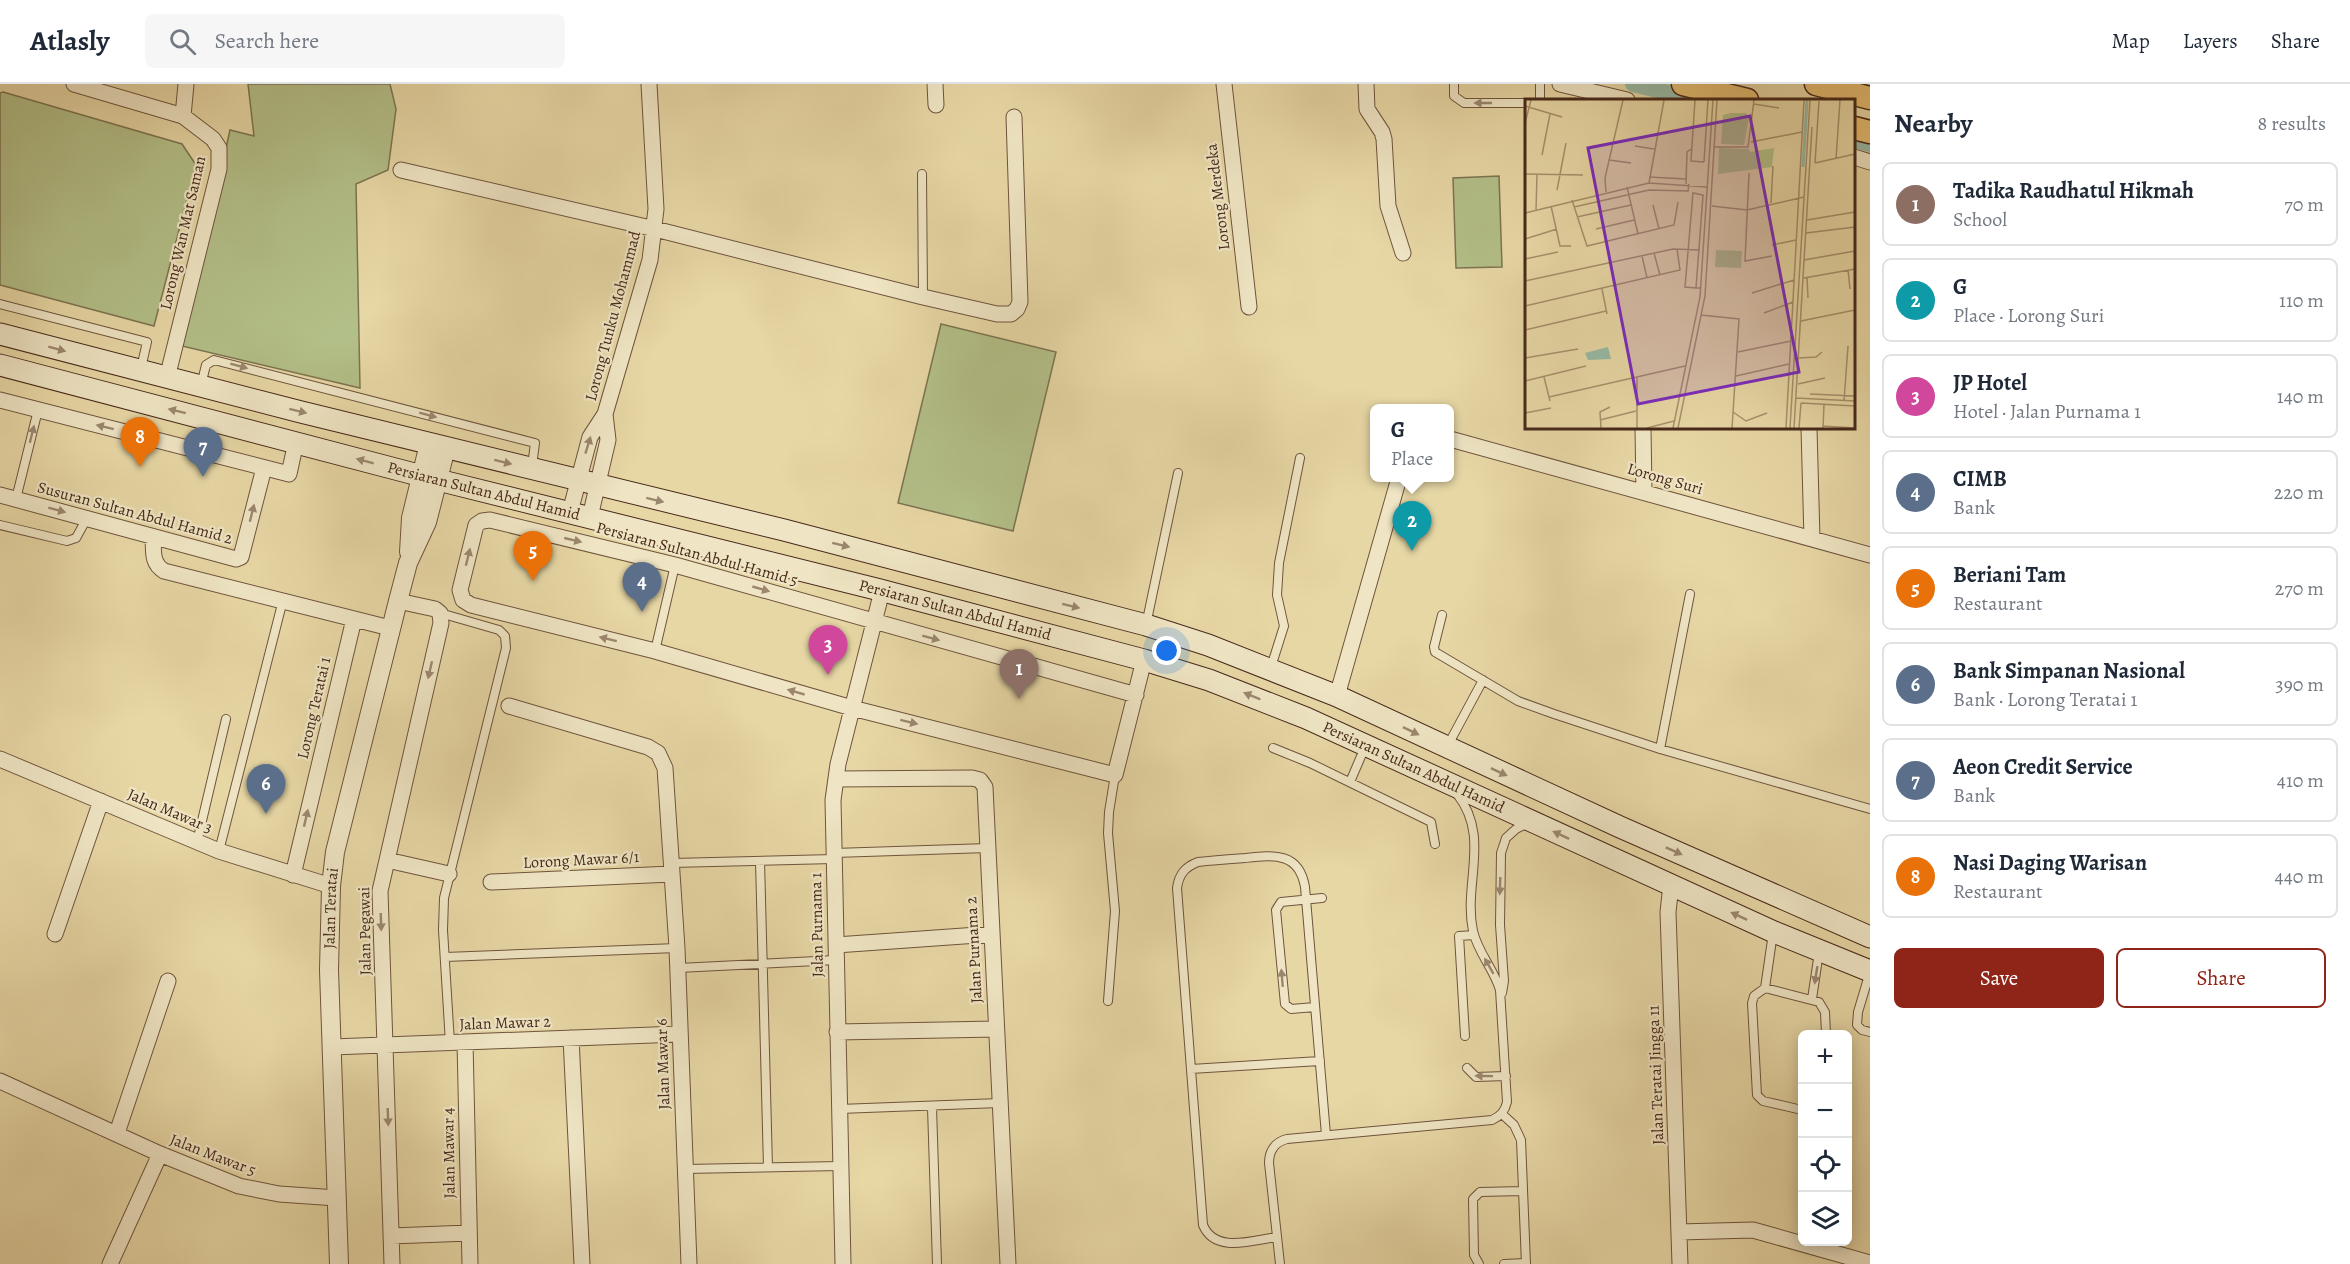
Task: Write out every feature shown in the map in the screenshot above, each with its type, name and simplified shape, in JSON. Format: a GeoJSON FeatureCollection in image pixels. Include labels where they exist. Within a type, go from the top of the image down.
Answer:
{"type":"FeatureCollection","features":[{"type":"Feature","properties":{"kind":"main road"},"geometry":{"type":"LineString","coordinates":[[1683,84],[1743,99]]}},
{"type":"Feature","properties":{"kind":"main road"},"geometry":{"type":"LineString","coordinates":[[1816,84],[1870,98]]}},
{"type":"Feature","properties":{"kind":"main road"},"geometry":{"type":"LineString","coordinates":[[1855,128],[1870,132]]}},
{"type":"Feature","properties":{"kind":"main road","name":"Persiaran Sultan Abdul Hamid"},"geometry":{"type":"LineString","coordinates":[[0,334],[200,387],[784,530],[1146,625],[1208,645],[1337,696],[1870,937]]}},
{"type":"Feature","properties":{"kind":"main road","name":"Persiaran Sultan Abdul Hamid"},"geometry":{"type":"LineString","coordinates":[[0,365],[430,478],[882,591],[1144,660],[1209,680],[1306,718],[1774,932],[1870,972]]}},
{"type":"Feature","properties":{"kind":"main road"},"geometry":{"type":"LineString","coordinates":[[1364,744],[1376,714]]}},
{"type":"Feature","properties":{"kind":"street","name":"Lorong Wan Mat Saman"},"geometry":{"type":"LineString","coordinates":[[74,84],[183,116],[213,139],[219,148],[220,157],[167,378]]}},
{"type":"Feature","properties":{"kind":"street"},"geometry":{"type":"LineString","coordinates":[[183,116],[186,84]]}},
{"type":"Feature","properties":{"kind":"street","name":"Lorong Tunku Mohammad"},"geometry":{"type":"LineString","coordinates":[[590,517],[588,483],[590,437],[605,414],[650,260],[655,229],[649,84]]}},
{"type":"Feature","properties":{"kind":"street"},"geometry":{"type":"LineString","coordinates":[[935,84],[936,105]]}},
{"type":"Feature","properties":{"kind":"street","name":"Lorong Merdeka"},"geometry":{"type":"LineString","coordinates":[[1224,84],[1249,307]]}},
{"type":"Feature","properties":{"kind":"street"},"geometry":{"type":"LineString","coordinates":[[1366,84],[1367,109],[1384,139],[1389,206],[1403,253]]}},
{"type":"Feature","properties":{"kind":"street"},"geometry":{"type":"LineString","coordinates":[[1560,84],[1623,99]]}},
{"type":"Feature","properties":{"kind":"street"},"geometry":{"type":"LineString","coordinates":[[401,170],[655,229],[923,297],[997,314],[1011,314],[1020,302],[1014,117]]}},
{"type":"Feature","properties":{"kind":"street"},"geometry":{"type":"LineString","coordinates":[[1855,158],[1870,162]]}},
{"type":"Feature","properties":{"kind":"street"},"geometry":{"type":"LineString","coordinates":[[0,400],[288,474],[296,442]]}},
{"type":"Feature","properties":{"kind":"street"},"geometry":{"type":"LineString","coordinates":[[1643,429],[1644,492]]}},
{"type":"Feature","properties":{"kind":"street"},"geometry":{"type":"LineString","coordinates":[[1809,429],[1812,539]]}},
{"type":"Feature","properties":{"kind":"street","name":"Lorong Suri"},"geometry":{"type":"LineString","coordinates":[[1454,440],[1870,555]]}},
{"type":"Feature","properties":{"kind":"street","name":"Jalan Teratai"},"geometry":{"type":"LineString","coordinates":[[339,1264],[329,970],[331,886],[335,852],[408,563],[411,518],[430,478],[438,446]]}},
{"type":"Feature","properties":{"kind":"street","name":"Susuran Sultan Abdul Hamid 2"},"geometry":{"type":"LineString","coordinates":[[0,495],[236,559],[241,557],[264,468]]}},
{"type":"Feature","properties":{"kind":"street"},"geometry":{"type":"LineString","coordinates":[[1337,696],[1398,482]]}},
{"type":"Feature","properties":{"kind":"street","name":"Lorong Tunku Mohammad"},"geometry":{"type":"LineString","coordinates":[[570,512],[588,483]]}},
{"type":"Feature","properties":{"kind":"street","name":"Persiaran Sultan Abdul Hamid 5"},"geometry":{"type":"LineString","coordinates":[[655,651],[471,605],[464,600],[460,590],[476,525],[482,520],[490,520],[675,565],[1136,695]]}},
{"type":"Feature","properties":{"kind":"street"},"geometry":{"type":"LineString","coordinates":[[153,537],[154,560],[157,567],[164,571],[390,628]]}},
{"type":"Feature","properties":{"kind":"street","name":"Jalan Purnama 1"},"geometry":{"type":"LineString","coordinates":[[843,1264],[833,800],[852,708],[882,591]]}},
{"type":"Feature","properties":{"kind":"street"},"geometry":{"type":"LineString","coordinates":[[398,601],[435,609],[440,613]]}},
{"type":"Feature","properties":{"kind":"street","name":"Jalan Pegawai"},"geometry":{"type":"LineString","coordinates":[[392,1264],[380,891],[441,623],[440,613]]}},
{"type":"Feature","properties":{"kind":"street","name":"Lorong Teratai 1"},"geometry":{"type":"LineString","coordinates":[[293,875],[354,619]]}},
{"type":"Feature","properties":{"kind":"street"},"geometry":{"type":"LineString","coordinates":[[655,651],[852,708],[1115,775],[1144,660]]}},
{"type":"Feature","properties":{"kind":"street","name":"Jalan Mawar 6"},"geometry":{"type":"LineString","coordinates":[[509,706],[648,747],[658,753],[667,777],[678,968],[689,1264]]}},
{"type":"Feature","properties":{"kind":"street","name":"Jalan Mawar 3"},"geometry":{"type":"LineString","coordinates":[[0,759],[219,851],[331,886]]}},
{"type":"Feature","properties":{"kind":"street","name":"Jalan Purnama 2"},"geometry":{"type":"LineString","coordinates":[[836,779],[972,778],[980,780],[985,787],[1008,1264]]}},
{"type":"Feature","properties":{"kind":"street"},"geometry":{"type":"LineString","coordinates":[[55,934],[101,801]]}},
{"type":"Feature","properties":{"kind":"street"},"geometry":{"type":"LineString","coordinates":[[387,860],[449,874]]}},
{"type":"Feature","properties":{"kind":"street","name":"Lorong Mawar 6/1"},"geometry":{"type":"LineString","coordinates":[[491,882],[672,868]]}},
{"type":"Feature","properties":{"kind":"street","name":"Jalan Teratai Jingga 11"},"geometry":{"type":"LineString","coordinates":[[1671,885],[1668,912],[1680,1264]]}},
{"type":"Feature","properties":{"kind":"street"},"geometry":{"type":"LineString","coordinates":[[836,945],[992,934]]}},
{"type":"Feature","properties":{"kind":"street"},"geometry":{"type":"LineString","coordinates":[[117,1133],[168,981]]}},
{"type":"Feature","properties":{"kind":"street"},"geometry":{"type":"LineString","coordinates":[[837,1032],[996,1029]]}},
{"type":"Feature","properties":{"kind":"street","name":"Jalan Mawar 2"},"geometry":{"type":"LineString","coordinates":[[332,1047],[679,1034]]}},
{"type":"Feature","properties":{"kind":"street"},"geometry":{"type":"LineString","coordinates":[[571,1038],[582,1264]]}},
{"type":"Feature","properties":{"kind":"street","name":"Jalan Mawar 4"},"geometry":{"type":"LineString","coordinates":[[458,1042],[470,1264]]}},
{"type":"Feature","properties":{"kind":"street","name":"Jalan Mawar 5"},"geometry":{"type":"LineString","coordinates":[[0,1081],[160,1154],[239,1186],[258,1191],[337,1197]]}},
{"type":"Feature","properties":{"kind":"street"},"geometry":{"type":"LineString","coordinates":[[110,1264],[160,1154]]}},
{"type":"Feature","properties":{"kind":"street"},"geometry":{"type":"LineString","coordinates":[[1679,1232],[1753,1230],[1870,1263]]}},
{"type":"Feature","properties":{"kind":"street"},"geometry":{"type":"LineString","coordinates":[[391,1236],[469,1233]]}},
{"type":"Feature","properties":{"kind":"lane"},"geometry":{"type":"LineString","coordinates":[[1454,84],[1454,96],[1464,103],[1525,103]]}},
{"type":"Feature","properties":{"kind":"lane"},"geometry":{"type":"LineString","coordinates":[[922,174],[923,297]]}},
{"type":"Feature","properties":{"kind":"lane"},"geometry":{"type":"LineString","coordinates":[[0,304],[147,342],[140,371]]}},
{"type":"Feature","properties":{"kind":"lane"},"geometry":{"type":"LineString","coordinates":[[200,387],[206,365],[214,360],[536,443],[532,469]]}},
{"type":"Feature","properties":{"kind":"lane"},"geometry":{"type":"LineString","coordinates":[[16,499],[38,410]]}},
{"type":"Feature","properties":{"kind":"lane"},"geometry":{"type":"LineString","coordinates":[[1270,670],[1284,626],[1277,579],[1300,458]]}},
{"type":"Feature","properties":{"kind":"lane"},"geometry":{"type":"LineString","coordinates":[[1146,625],[1178,473]]}},
{"type":"Feature","properties":{"kind":"lane"},"geometry":{"type":"LineString","coordinates":[[0,525],[67,541],[76,538],[87,519]]}},
{"type":"Feature","properties":{"kind":"lane"},"geometry":{"type":"LineString","coordinates":[[655,651],[675,565]]}},
{"type":"Feature","properties":{"kind":"lane"},"geometry":{"type":"LineString","coordinates":[[1660,749],[1690,594]]}},
{"type":"Feature","properties":{"kind":"lane"},"geometry":{"type":"LineString","coordinates":[[219,851],[284,600]]}},
{"type":"Feature","properties":{"kind":"lane"},"geometry":{"type":"LineString","coordinates":[[440,613],[500,630],[505,636],[506,648],[449,874],[443,912],[445,957],[458,1042]]}},
{"type":"Feature","properties":{"kind":"lane"},"geometry":{"type":"LineString","coordinates":[[1442,615],[1434,647],[1435,652],[1518,700],[1660,749],[1870,809]]}},
{"type":"Feature","properties":{"kind":"lane"},"geometry":{"type":"LineString","coordinates":[[1446,747],[1483,680]]}},
{"type":"Feature","properties":{"kind":"lane"},"geometry":{"type":"LineString","coordinates":[[197,842],[226,719]]}},
{"type":"Feature","properties":{"kind":"lane"},"geometry":{"type":"LineString","coordinates":[[1350,782],[1364,744]]}},
{"type":"Feature","properties":{"kind":"lane"},"geometry":{"type":"LineString","coordinates":[[1273,748],[1350,782],[1431,822],[1435,844]]}},
{"type":"Feature","properties":{"kind":"lane"},"geometry":{"type":"LineString","coordinates":[[1108,1001],[1115,911],[1108,833],[1115,775]]}},
{"type":"Feature","properties":{"kind":"lane"},"geometry":{"type":"LineString","coordinates":[[1280,1264],[1269,1163],[1271,1151],[1278,1143],[1287,1138],[1492,1120],[1502,1114],[1507,1102],[1498,982],[1474,935],[1471,907],[1475,846],[1473,824],[1464,802],[1439,779]]}},
{"type":"Feature","properties":{"kind":"lane"},"geometry":{"type":"LineString","coordinates":[[1501,998],[1504,981],[1500,925],[1501,853],[1506,838],[1516,829],[1532,821]]}},
{"type":"Feature","properties":{"kind":"lane"},"geometry":{"type":"LineString","coordinates":[[672,868],[988,848]]}},
{"type":"Feature","properties":{"kind":"lane"},"geometry":{"type":"LineString","coordinates":[[1277,1237],[1227,1243],[1216,1240],[1206,1232],[1203,1225],[1177,888],[1180,875],[1189,865],[1198,862],[1274,855],[1289,860],[1300,872],[1306,900],[1326,1135]]}},
{"type":"Feature","properties":{"kind":"lane"},"geometry":{"type":"LineString","coordinates":[[760,861],[768,1167]]}},
{"type":"Feature","properties":{"kind":"lane"},"geometry":{"type":"LineString","coordinates":[[1315,1007],[1288,1008],[1284,1002],[1276,908],[1281,902],[1322,898]]}},
{"type":"Feature","properties":{"kind":"lane"},"geometry":{"type":"LineString","coordinates":[[1774,932],[1765,988],[1754,996],[1752,1003],[1757,1095],[1762,1101],[1798,1109]]}},
{"type":"Feature","properties":{"kind":"lane"},"geometry":{"type":"LineString","coordinates":[[1465,1036],[1459,936],[1474,935]]}},
{"type":"Feature","properties":{"kind":"lane"},"geometry":{"type":"LineString","coordinates":[[445,957],[677,948]]}},
{"type":"Feature","properties":{"kind":"lane"},"geometry":{"type":"LineString","coordinates":[[1812,999],[1819,951]]}},
{"type":"Feature","properties":{"kind":"lane"},"geometry":{"type":"LineString","coordinates":[[678,968],[836,960]]}},
{"type":"Feature","properties":{"kind":"lane"},"geometry":{"type":"LineString","coordinates":[[1870,972],[1858,1012],[1857,1025],[1862,1030],[1870,1032]]}},
{"type":"Feature","properties":{"kind":"lane"},"geometry":{"type":"LineString","coordinates":[[1765,988],[1819,1002],[1824,1009],[1826,1030]]}},
{"type":"Feature","properties":{"kind":"lane"},"geometry":{"type":"LineString","coordinates":[[1191,1069],[1320,1061]]}},
{"type":"Feature","properties":{"kind":"lane"},"geometry":{"type":"LineString","coordinates":[[1467,1068],[1476,1077],[1506,1076]]}},
{"type":"Feature","properties":{"kind":"lane"},"geometry":{"type":"LineString","coordinates":[[839,1109],[1000,1103]]}},
{"type":"Feature","properties":{"kind":"lane"},"geometry":{"type":"LineString","coordinates":[[932,1107],[937,1264]]}},
{"type":"Feature","properties":{"kind":"lane"},"geometry":{"type":"LineString","coordinates":[[1502,1114],[1514,1125],[1521,1140],[1526,1264],[1504,1264]]}},
{"type":"Feature","properties":{"kind":"lane"},"geometry":{"type":"LineString","coordinates":[[685,1169],[840,1166]]}},
{"type":"Feature","properties":{"kind":"lane"},"geometry":{"type":"LineString","coordinates":[[1479,1264],[1474,1259],[1473,1199],[1480,1192],[1523,1191]]}},
{"type":"Feature","properties":{"kind":"green space"},"geometry":{"type":"Polygon","coordinates":[[[248,84],[390,84],[396,109],[388,170],[356,184],[360,388],[182,346],[230,130],[254,136],[248,84]]]}},
{"type":"Feature","properties":{"kind":"green space"},"geometry":{"type":"Polygon","coordinates":[[[0,93],[182,144],[196,165],[154,326],[0,285],[0,93]]]}},
{"type":"Feature","properties":{"kind":"green space"},"geometry":{"type":"Polygon","coordinates":[[[1499,176],[1502,267],[1456,268],[1453,178],[1499,176]]]}},
{"type":"Feature","properties":{"kind":"green space"},"geometry":{"type":"Polygon","coordinates":[[[941,324],[1056,352],[1013,531],[898,503],[941,324]]]}},
{"type":"Feature","properties":{"kind":"waterway"},"geometry":{"type":"LineString","coordinates":[[1633,84],[1693,99]]}},
{"type":"Feature","properties":{"kind":"waterway"},"geometry":{"type":"LineString","coordinates":[[1855,140],[1870,144]]}},
{"type":"Feature","properties":{"kind":"place","name":"Nasi Daging Warisan"},"geometry":{"type":"Point","coordinates":[140,467]}},
{"type":"Feature","properties":{"kind":"place","name":"Aeon Credit Service"},"geometry":{"type":"Point","coordinates":[203,477]}},
{"type":"Feature","properties":{"kind":"place","name":"G"},"geometry":{"type":"Point","coordinates":[1412,551]}},
{"type":"Feature","properties":{"kind":"place","name":"Beriani Tam"},"geometry":{"type":"Point","coordinates":[533,581]}},
{"type":"Feature","properties":{"kind":"place","name":"CIMB"},"geometry":{"type":"Point","coordinates":[642,612]}},
{"type":"Feature","properties":{"kind":"place","name":"JP Hotel"},"geometry":{"type":"Point","coordinates":[828,675]}},
{"type":"Feature","properties":{"kind":"place","name":"Tadika Raudhatul Hikmah"},"geometry":{"type":"Point","coordinates":[1019,699]}},
{"type":"Feature","properties":{"kind":"place","name":"Bank Simpanan Nasional"},"geometry":{"type":"Point","coordinates":[266,814]}}]}
